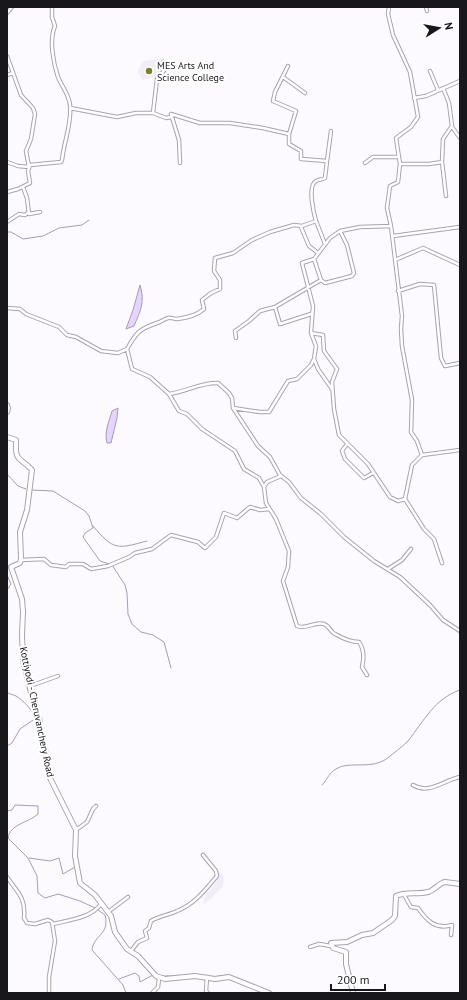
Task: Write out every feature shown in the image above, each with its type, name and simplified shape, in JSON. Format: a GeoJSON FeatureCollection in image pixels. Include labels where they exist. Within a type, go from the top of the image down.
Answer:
{"type":"FeatureCollection","features":[{"type":"Feature","properties":{"kind":"main road"},"geometry":{"type":"LineString","coordinates":[[7,405],[7,412]]}},
{"type":"Feature","properties":{"kind":"main road"},"geometry":{"type":"LineString","coordinates":[[7,437],[16,440],[18,460],[32,470],[27,510],[20,532],[21,560]]}},
{"type":"Feature","properties":{"kind":"main road","name":"Kottiyodi - Cheruvanchery Road"},"geometry":{"type":"LineString","coordinates":[[21,560],[20,563],[9,566],[22,599],[24,614],[22,628],[22,652],[34,705],[40,721],[41,737],[45,748],[49,776],[76,830],[75,856],[80,883],[95,895],[108,912],[114,922],[115,932],[127,949],[138,956],[159,978]]}},
{"type":"Feature","properties":{"kind":"main road"},"geometry":{"type":"LineString","coordinates":[[353,993],[348,974],[346,952],[333,948],[331,946],[332,943],[348,942],[362,935],[373,933],[392,920],[395,916],[395,896],[403,893],[418,894],[430,891],[445,882],[460,884]]}},
{"type":"Feature","properties":{"kind":"main road"},"geometry":{"type":"LineString","coordinates":[[159,978],[195,976],[220,979],[229,977],[269,993]]}},
{"type":"Feature","properties":{"kind":"street"},"geometry":{"type":"LineString","coordinates":[[7,13],[12,7]]}},
{"type":"Feature","properties":{"kind":"street"},"geometry":{"type":"LineString","coordinates":[[7,162],[18,166],[29,167],[35,164],[61,162],[62,160],[65,138],[70,126],[70,108],[69,98],[58,77],[54,58],[52,32],[55,26],[52,7]]}},
{"type":"Feature","properties":{"kind":"street"},"geometry":{"type":"LineString","coordinates":[[389,7],[388,14],[395,44],[407,62],[414,86],[414,98],[418,117],[411,127],[396,138],[400,164],[398,182],[390,186],[388,208],[393,236],[402,316],[400,329],[402,346],[411,390],[411,432],[417,441],[422,455]]}},
{"type":"Feature","properties":{"kind":"street"},"geometry":{"type":"LineString","coordinates":[[7,56],[21,95],[33,108],[35,114],[31,139],[26,151],[30,183],[7,192]]}},
{"type":"Feature","properties":{"kind":"street"},"geometry":{"type":"LineString","coordinates":[[153,114],[157,79],[166,67],[163,62]]}},
{"type":"Feature","properties":{"kind":"street"},"geometry":{"type":"LineString","coordinates":[[288,66],[275,92],[273,101],[296,111],[289,134],[289,144],[301,151],[301,159],[327,161]]}},
{"type":"Feature","properties":{"kind":"street"},"geometry":{"type":"LineString","coordinates":[[430,71],[438,90]]}},
{"type":"Feature","properties":{"kind":"street"},"geometry":{"type":"LineString","coordinates":[[7,75],[13,73]]}},
{"type":"Feature","properties":{"kind":"street"},"geometry":{"type":"LineString","coordinates":[[283,76],[305,93]]}},
{"type":"Feature","properties":{"kind":"street"},"geometry":{"type":"LineString","coordinates":[[414,98],[426,96],[460,81]]}},
{"type":"Feature","properties":{"kind":"street"},"geometry":{"type":"LineString","coordinates":[[443,88],[451,110],[452,127],[460,138]]}},
{"type":"Feature","properties":{"kind":"street"},"geometry":{"type":"LineString","coordinates":[[70,108],[117,118],[136,113],[153,114],[166,118],[171,117],[172,114],[200,123],[230,123],[289,134]]}},
{"type":"Feature","properties":{"kind":"street"},"geometry":{"type":"LineString","coordinates":[[171,117],[175,124],[179,140],[180,163]]}},
{"type":"Feature","properties":{"kind":"street"},"geometry":{"type":"LineString","coordinates":[[446,196],[442,162],[443,139],[452,127]]}},
{"type":"Feature","properties":{"kind":"street"},"geometry":{"type":"LineString","coordinates":[[325,244],[311,203],[313,184],[315,181],[325,178],[331,131]]}},
{"type":"Feature","properties":{"kind":"street"},"geometry":{"type":"LineString","coordinates":[[364,163],[375,156],[399,157]]}},
{"type":"Feature","properties":{"kind":"street"},"geometry":{"type":"LineString","coordinates":[[400,164],[429,164],[442,162]]}},
{"type":"Feature","properties":{"kind":"street"},"geometry":{"type":"LineString","coordinates":[[23,187],[27,198],[29,212]]}},
{"type":"Feature","properties":{"kind":"street"},"geometry":{"type":"LineString","coordinates":[[7,222],[19,214],[25,215],[29,212],[40,212]]}},
{"type":"Feature","properties":{"kind":"street"},"geometry":{"type":"LineString","coordinates":[[7,308],[20,309],[26,314],[59,327],[67,335],[76,337],[101,351],[118,353],[127,349],[134,337],[142,328],[170,318],[178,319],[197,314],[204,307],[202,300],[205,296],[220,289],[220,280],[214,271],[214,258],[233,253],[252,240],[270,232],[294,225],[301,227],[316,221]]}},
{"type":"Feature","properties":{"kind":"street"},"geometry":{"type":"LineString","coordinates":[[233,408],[269,412],[288,381],[297,379],[311,365],[314,359],[316,346],[311,333],[311,314],[313,306],[302,263],[314,259],[325,244],[340,231],[360,226],[391,226]]}},
{"type":"Feature","properties":{"kind":"street"},"geometry":{"type":"LineString","coordinates":[[301,227],[309,246],[318,253]]}},
{"type":"Feature","properties":{"kind":"street"},"geometry":{"type":"LineString","coordinates":[[393,236],[460,227]]}},
{"type":"Feature","properties":{"kind":"street"},"geometry":{"type":"LineString","coordinates":[[314,259],[321,280],[324,283],[352,276],[354,273],[347,246],[340,231]]}},
{"type":"Feature","properties":{"kind":"street"},"geometry":{"type":"LineString","coordinates":[[395,260],[422,248],[460,265]]}},
{"type":"Feature","properties":{"kind":"street"},"geometry":{"type":"LineString","coordinates":[[236,338],[235,331],[260,311],[275,307],[321,280]]}},
{"type":"Feature","properties":{"kind":"street"},"geometry":{"type":"LineString","coordinates":[[398,291],[420,284],[434,284],[440,358],[445,366],[460,363]]}},
{"type":"Feature","properties":{"kind":"street"},"geometry":{"type":"LineString","coordinates":[[275,307],[280,324],[311,314]]}},
{"type":"Feature","properties":{"kind":"street"},"geometry":{"type":"LineString","coordinates":[[311,333],[323,335],[324,351],[337,369],[332,382],[332,390],[339,435],[368,464],[390,497],[398,501],[405,499]]}},
{"type":"Feature","properties":{"kind":"street"},"geometry":{"type":"LineString","coordinates":[[127,349],[134,372],[150,377],[169,394],[179,411],[187,414],[202,429],[236,451],[244,470],[259,478],[264,487],[266,503],[276,519],[288,547],[288,567],[283,581],[297,626],[307,627],[315,623],[322,624],[329,627],[334,634],[348,640],[359,642],[362,646],[364,660],[362,667],[367,675]]}},
{"type":"Feature","properties":{"kind":"street"},"geometry":{"type":"LineString","coordinates":[[314,359],[318,369],[332,390]]}},
{"type":"Feature","properties":{"kind":"street"},"geometry":{"type":"LineString","coordinates":[[169,394],[189,390],[203,384],[218,382],[229,393],[233,402],[233,408],[258,446],[270,457],[281,476],[289,482],[301,498],[321,514],[344,537],[374,561],[400,577],[430,605],[442,620],[460,631]]}},
{"type":"Feature","properties":{"kind":"street"},"geometry":{"type":"LineString","coordinates":[[347,443],[342,451],[345,459],[364,478],[373,473]]}},
{"type":"Feature","properties":{"kind":"street"},"geometry":{"type":"LineString","coordinates":[[442,563],[434,539],[421,524],[405,499],[412,465],[422,455],[449,453],[460,450]]}},
{"type":"Feature","properties":{"kind":"street"},"geometry":{"type":"LineString","coordinates":[[264,487],[270,479],[281,476]]}},
{"type":"Feature","properties":{"kind":"street"},"geometry":{"type":"LineString","coordinates":[[21,560],[44,559],[51,565],[66,566],[69,564],[83,564],[91,569],[99,568],[112,565],[135,553],[152,549],[171,534],[198,542],[205,548],[216,537],[224,513],[237,518],[250,507],[260,510],[269,509]]}},
{"type":"Feature","properties":{"kind":"street"},"geometry":{"type":"LineString","coordinates":[[388,569],[402,560],[411,549]]}},
{"type":"Feature","properties":{"kind":"street"},"geometry":{"type":"LineString","coordinates":[[30,686],[58,676]]}},
{"type":"Feature","properties":{"kind":"street"},"geometry":{"type":"LineString","coordinates":[[413,785],[419,789],[427,789],[444,783],[452,778],[460,777]]}},
{"type":"Feature","properties":{"kind":"street"},"geometry":{"type":"LineString","coordinates":[[76,830],[87,822],[96,806]]}},
{"type":"Feature","properties":{"kind":"street"},"geometry":{"type":"LineString","coordinates":[[131,952],[138,942],[147,938],[146,931],[149,928],[151,921],[178,911],[191,904],[198,899],[217,876],[216,871],[203,855]]}},
{"type":"Feature","properties":{"kind":"street"},"geometry":{"type":"LineString","coordinates":[[7,877],[24,900],[24,918],[27,923],[35,924],[48,920],[53,924],[54,941],[49,977],[50,993]]}},
{"type":"Feature","properties":{"kind":"street"},"geometry":{"type":"LineString","coordinates":[[403,893],[411,907],[418,908],[425,919],[432,924],[440,927],[452,925],[451,935]]}},
{"type":"Feature","properties":{"kind":"street"},"geometry":{"type":"LineString","coordinates":[[108,912],[128,897]]}},
{"type":"Feature","properties":{"kind":"street"},"geometry":{"type":"LineString","coordinates":[[53,924],[90,914],[97,910],[101,904]]}},
{"type":"Feature","properties":{"kind":"street"},"geometry":{"type":"LineString","coordinates":[[310,947],[319,944],[331,946]]}},
{"type":"Feature","properties":{"kind":"street"},"geometry":{"type":"LineString","coordinates":[[207,977],[206,991],[208,993]]}},
{"type":"Feature","properties":{"kind":"street"},"geometry":{"type":"LineString","coordinates":[[152,993],[158,987],[159,978]]}},
{"type":"Feature","properties":{"kind":"shaded area","name":"MES Arts And Science College"},"geometry":{"type":"Polygon","coordinates":[[[160,59],[165,65],[157,76],[143,80],[137,73],[143,61],[160,59]]]}},
{"type":"Feature","properties":{"kind":"shaded area"},"geometry":{"type":"Polygon","coordinates":[[[140,285],[142,301],[140,310],[134,326],[126,329],[133,310],[140,285]]]}},
{"type":"Feature","properties":{"kind":"shaded area"},"geometry":{"type":"Polygon","coordinates":[[[118,408],[111,443],[107,443],[106,431],[108,423],[112,411],[118,408]]]}},
{"type":"Feature","properties":{"kind":"shaded area"},"geometry":{"type":"Polygon","coordinates":[[[217,871],[224,876],[223,886],[203,905],[206,891],[208,892],[217,881],[217,871]]]}},
{"type":"Feature","properties":{"kind":"waterway"},"geometry":{"type":"LineString","coordinates":[[7,232],[11,232],[23,239],[43,236],[59,228],[82,225],[89,220]]}},
{"type":"Feature","properties":{"kind":"waterway"},"geometry":{"type":"LineString","coordinates":[[7,474],[18,486],[26,489]]}},
{"type":"Feature","properties":{"kind":"waterway"},"geometry":{"type":"LineString","coordinates":[[30,490],[53,491],[85,511],[89,516],[93,528],[85,533],[83,537],[100,561],[109,564]]}},
{"type":"Feature","properties":{"kind":"waterway"},"geometry":{"type":"LineString","coordinates":[[93,526],[106,540],[117,546],[129,546],[147,541]]}},
{"type":"Feature","properties":{"kind":"waterway"},"geometry":{"type":"LineString","coordinates":[[112,565],[125,585],[128,614],[132,624],[141,632],[153,635],[164,642],[171,668]]}},
{"type":"Feature","properties":{"kind":"waterway"},"geometry":{"type":"LineString","coordinates":[[7,575],[11,584],[7,590]]}},
{"type":"Feature","properties":{"kind":"waterway"},"geometry":{"type":"LineString","coordinates":[[322,785],[332,772],[342,766],[376,764],[389,757],[408,741],[430,711],[443,699],[460,690]]}},
{"type":"Feature","properties":{"kind":"waterway"},"geometry":{"type":"LineString","coordinates":[[7,692],[21,700],[36,718],[20,729],[12,743],[7,746]]}},
{"type":"Feature","properties":{"kind":"waterway"},"geometry":{"type":"LineString","coordinates":[[7,811],[12,810],[15,805],[38,806],[38,814],[12,830],[9,833],[8,838],[28,858],[37,876],[38,893],[45,898],[58,894],[80,901],[95,908]]}},
{"type":"Feature","properties":{"kind":"waterway"},"geometry":{"type":"LineString","coordinates":[[29,858],[50,861],[59,858],[63,874],[75,867]]}},
{"type":"Feature","properties":{"kind":"waterway"},"geometry":{"type":"LineString","coordinates":[[98,910],[105,915],[106,922],[104,931],[93,945],[92,950],[123,985],[126,993]]}},
{"type":"Feature","properties":{"kind":"waterway"},"geometry":{"type":"LineString","coordinates":[[119,979],[135,973],[139,976],[140,982],[153,975]]}},
{"type":"Feature","properties":{"kind":"waterway"},"geometry":{"type":"LineString","coordinates":[[212,977],[227,975]]}},
{"type":"Feature","properties":{"kind":"waterway"},"geometry":{"type":"LineString","coordinates":[[163,976],[177,976]]}},
{"type":"Feature","properties":{"kind":"place","name":"MES Arts And Science College"},"geometry":{"type":"Point","coordinates":[149,71]}}]}
